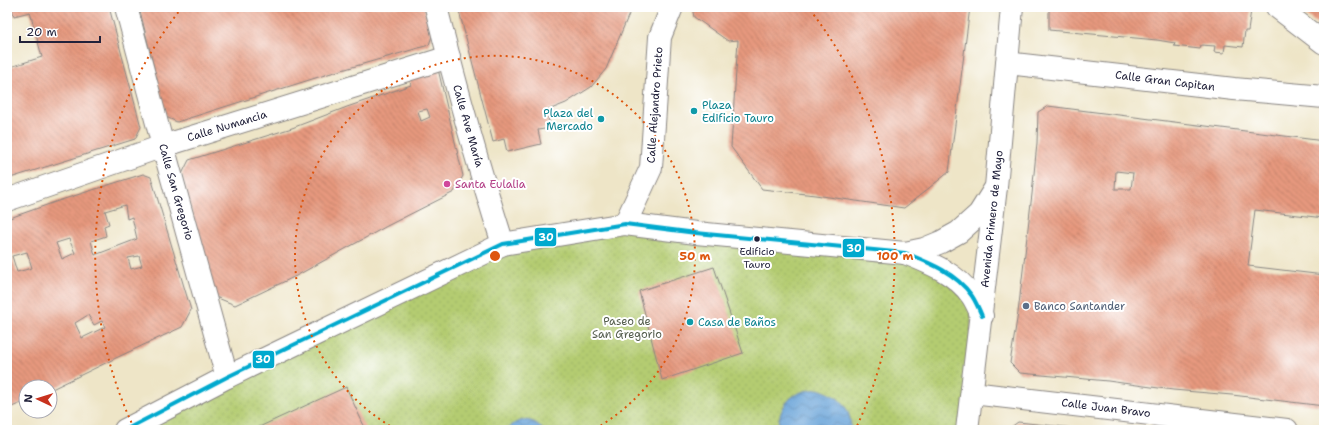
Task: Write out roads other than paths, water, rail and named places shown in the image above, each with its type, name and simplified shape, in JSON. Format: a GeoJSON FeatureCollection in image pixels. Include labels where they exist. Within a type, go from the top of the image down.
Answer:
{"type":"FeatureCollection","features":[{"type":"Feature","properties":{"kind":"street","name":"Calle San Gregorio"},"geometry":{"type":"LineString","coordinates":[[126,7],[227,377]]}},
{"type":"Feature","properties":{"kind":"street","name":"Calle Ave María"},"geometry":{"type":"LineString","coordinates":[[436,7],[487,195],[503,244]]}},
{"type":"Feature","properties":{"kind":"street","name":"Calle Alejandro Prieto"},"geometry":{"type":"LineString","coordinates":[[625,224],[651,168],[660,38],[672,7]]}},
{"type":"Feature","properties":{"kind":"street","name":"Avenida Primero de Mayo"},"geometry":{"type":"LineString","coordinates":[[967,430],[982,316],[996,187],[1012,7]]}},
{"type":"Feature","properties":{"kind":"street"},"geometry":{"type":"LineString","coordinates":[[1277,7],[1324,43]]}},
{"type":"Feature","properties":{"kind":"street","name":"Calle Numancia"},"geometry":{"type":"LineString","coordinates":[[7,200],[163,146],[449,57]]}},
{"type":"Feature","properties":{"kind":"street","name":"Calle Gran Capitan"},"geometry":{"type":"LineString","coordinates":[[1007,63],[1234,89],[1324,97]]}},
{"type":"Feature","properties":{"kind":"street"},"geometry":{"type":"LineString","coordinates":[[905,253],[924,249],[959,232],[979,214],[996,187]]}},
{"type":"Feature","properties":{"kind":"street"},"geometry":{"type":"LineString","coordinates":[[125,430],[227,377],[503,244],[625,224],[696,233],[905,253],[925,261],[951,275],[972,297],[982,316]]}},
{"type":"Feature","properties":{"kind":"street","name":"Calle Juan Bravo"},"geometry":{"type":"LineString","coordinates":[[972,392],[1287,430]]}},
{"type":"Feature","properties":{"kind":"water"},"geometry":{"type":"Polygon","coordinates":[[[818,389],[832,395],[843,404],[849,415],[851,430],[778,430],[778,423],[782,411],[789,400],[799,393],[818,389]]]}},
{"type":"Feature","properties":{"kind":"water"},"geometry":{"type":"Polygon","coordinates":[[[525,420],[535,423],[543,430],[508,430],[515,423],[525,420]]]}},
{"type":"Feature","properties":{"kind":"place","name":"Plaza Edificio Tauro"},"geometry":{"type":"Point","coordinates":[694,111]}},
{"type":"Feature","properties":{"kind":"place","name":"Plaza del Mercado"},"geometry":{"type":"Point","coordinates":[601,119]}},
{"type":"Feature","properties":{"kind":"place","name":"Santa Eulalia"},"geometry":{"type":"Point","coordinates":[447,184]}},
{"type":"Feature","properties":{"kind":"place","name":"Edificio Tauro"},"geometry":{"type":"Point","coordinates":[757,239]}},
{"type":"Feature","properties":{"kind":"place","name":"Banco Santander"},"geometry":{"type":"Point","coordinates":[1026,306]}},
{"type":"Feature","properties":{"kind":"place","name":"Casa de Baños"},"geometry":{"type":"Point","coordinates":[690,322]}},
{"type":"Feature","properties":{"kind":"park label","name":"Paseo de San Gregorio"},"geometry":{"type":"Point","coordinates":[627,327]}}]}
